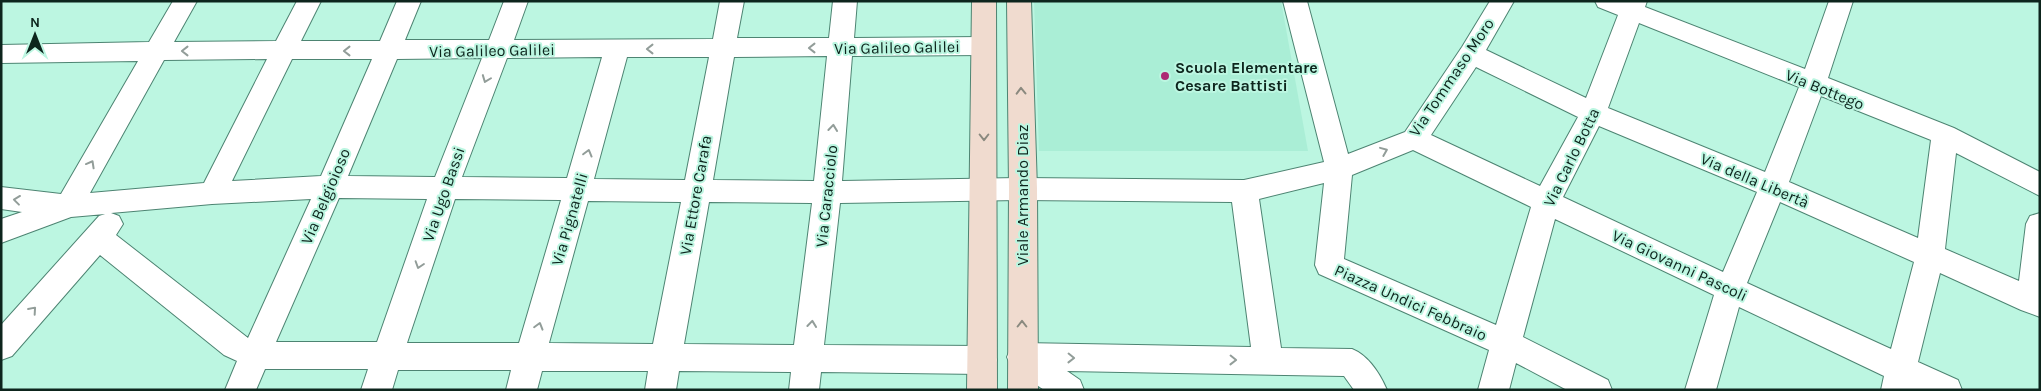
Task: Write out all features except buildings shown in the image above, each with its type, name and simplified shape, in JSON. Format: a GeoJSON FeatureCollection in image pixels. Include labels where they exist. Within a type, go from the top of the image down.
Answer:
{"type":"FeatureCollection","features":[{"type":"Feature","properties":{"kind":"main road"},"geometry":{"type":"LineString","coordinates":[[982,390],[984,1]]}},
{"type":"Feature","properties":{"kind":"main road","name":"Viale Armando Diaz"},"geometry":{"type":"LineString","coordinates":[[1019,1],[1023,189],[1023,390]]}},
{"type":"Feature","properties":{"kind":"street"},"geometry":{"type":"LineString","coordinates":[[1,231],[68,206],[185,1]]}},
{"type":"Feature","properties":{"kind":"street"},"geometry":{"type":"LineString","coordinates":[[212,193],[309,1]]}},
{"type":"Feature","properties":{"kind":"street","name":"Via Belgioioso"},"geometry":{"type":"LineString","coordinates":[[240,390],[330,187],[409,1]]}},
{"type":"Feature","properties":{"kind":"street","name":"Via Ugo Bassi"},"geometry":{"type":"LineString","coordinates":[[376,390],[444,190],[516,1]]}},
{"type":"Feature","properties":{"kind":"street","name":"Via Ettore Carafa"},"geometry":{"type":"LineString","coordinates":[[660,390],[732,1]]}},
{"type":"Feature","properties":{"kind":"street","name":"Via Caracciolo"},"geometry":{"type":"LineString","coordinates":[[804,390],[827,192],[845,1]]}},
{"type":"Feature","properties":{"kind":"street"},"geometry":{"type":"LineString","coordinates":[[1,198],[68,206],[212,193],[330,187],[444,190],[579,188],[827,192],[1023,189],[1244,191],[1339,169],[1295,1]]}},
{"type":"Feature","properties":{"kind":"street","name":"Via Tommaso Moro"},"geometry":{"type":"LineString","coordinates":[[1339,169],[1414,139],[1471,54],[1502,1]]}},
{"type":"Feature","properties":{"kind":"street","name":"Via Bottego"},"geometry":{"type":"LineString","coordinates":[[1607,1],[1634,6],[1813,84],[1945,135],[2040,185]]}},
{"type":"Feature","properties":{"kind":"street"},"geometry":{"type":"LineString","coordinates":[[1700,390],[1730,289],[1773,187],[1813,84],[1841,1]]}},
{"type":"Feature","properties":{"kind":"street","name":"Via Carlo Botta"},"geometry":{"type":"LineString","coordinates":[[1508,344],[1546,202],[1593,113],[1634,6]]}},
{"type":"Feature","properties":{"kind":"street","name":"Via Galileo Galilei"},"geometry":{"type":"LineString","coordinates":[[1,54],[156,51],[984,46]]}},
{"type":"Feature","properties":{"kind":"street","name":"Via Pignatelli"},"geometry":{"type":"LineString","coordinates":[[521,390],[617,49]]}},
{"type":"Feature","properties":{"kind":"street","name":"Via della Libertà"},"geometry":{"type":"LineString","coordinates":[[1471,54],[1593,113],[1773,187],[2036,302]]}},
{"type":"Feature","properties":{"kind":"street"},"geometry":{"type":"LineString","coordinates":[[1898,379],[1930,257],[1945,135]]}},
{"type":"Feature","properties":{"kind":"street","name":"Via Giovanni Pascoli"},"geometry":{"type":"LineString","coordinates":[[1414,139],[1730,289],[1898,379],[1947,390]]}},
{"type":"Feature","properties":{"kind":"street","name":"Piazza Undici Febbraio"},"geometry":{"type":"LineString","coordinates":[[1339,169],[1329,265],[1508,344],[1493,390]]}},
{"type":"Feature","properties":{"kind":"street"},"geometry":{"type":"LineString","coordinates":[[1244,191],[1268,361]]}},
{"type":"Feature","properties":{"kind":"street"},"geometry":{"type":"LineString","coordinates":[[1,347],[130,200]]}},
{"type":"Feature","properties":{"kind":"street"},"geometry":{"type":"LineString","coordinates":[[2036,302],[2040,224]]}},
{"type":"Feature","properties":{"kind":"street"},"geometry":{"type":"LineString","coordinates":[[98,237],[236,346],[255,355],[982,360]]}},
{"type":"Feature","properties":{"kind":"street"},"geometry":{"type":"LineString","coordinates":[[1508,344],[1597,390]]}},
{"type":"Feature","properties":{"kind":"street"},"geometry":{"type":"LineString","coordinates":[[1022,357],[1352,363],[1372,390]]}},
{"type":"Feature","properties":{"kind":"street"},"geometry":{"type":"LineString","coordinates":[[1022,357],[1069,390]]}},
{"type":"Feature","properties":{"kind":"shaded area","name":"Scuola Elementare Cesare Battisti"},"geometry":{"type":"Polygon","coordinates":[[[1034,1],[1281,1],[1308,151],[1039,151],[1034,1]]]}},
{"type":"Feature","properties":{"kind":"place","name":"Scuola Elementare Cesare Battisti"},"geometry":{"type":"Point","coordinates":[1165,76]}}]}
